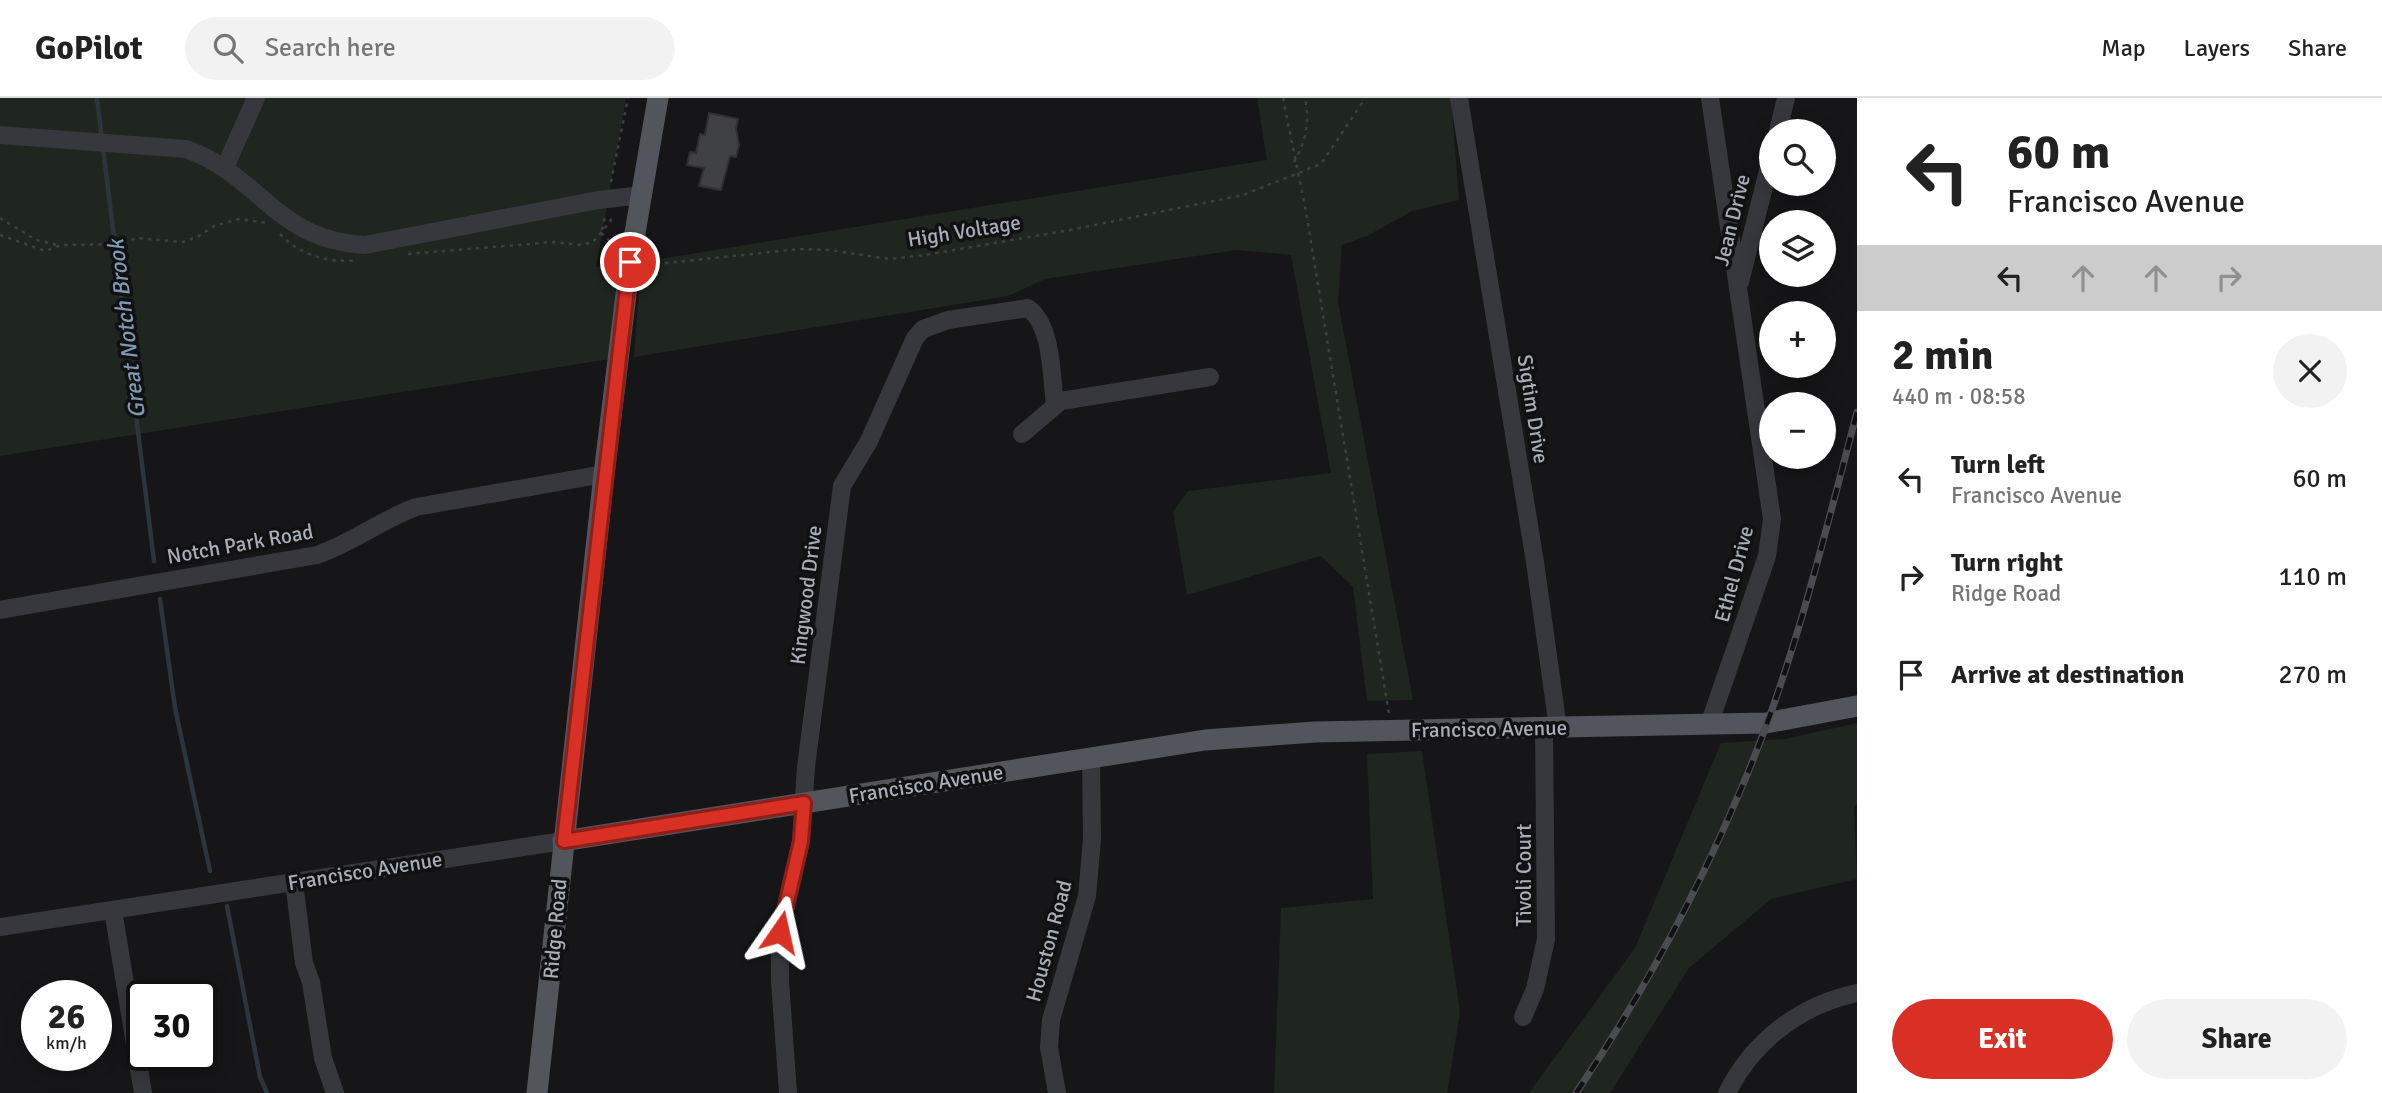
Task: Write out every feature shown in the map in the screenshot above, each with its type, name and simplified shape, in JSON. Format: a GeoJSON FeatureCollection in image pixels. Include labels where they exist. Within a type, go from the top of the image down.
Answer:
{"type":"FeatureCollection","features":[{"type":"Feature","properties":{"kind":"main road","name":"Ridge Road"},"geometry":{"type":"LineString","coordinates":[[537,1093],[604,474],[630,262],[658,98]]}},
{"type":"Feature","properties":{"kind":"main road","name":"Francisco Avenue"},"geometry":{"type":"LineString","coordinates":[[564,841],[1205,740],[1391,731],[1709,725],[1791,720],[1857,706]]}},
{"type":"Feature","properties":{"kind":"street"},"geometry":{"type":"LineString","coordinates":[[225,167],[256,98]]}},
{"type":"Feature","properties":{"kind":"street","name":"Sigtim Drive"},"geometry":{"type":"LineString","coordinates":[[1459,98],[1535,562],[1551,728]]}},
{"type":"Feature","properties":{"kind":"street","name":"Ethel Drive"},"geometry":{"type":"LineString","coordinates":[[1709,725],[1767,556],[1772,519],[1710,98]]}},
{"type":"Feature","properties":{"kind":"street"},"geometry":{"type":"LineString","coordinates":[[1781,119],[1786,98]]}},
{"type":"Feature","properties":{"kind":"street"},"geometry":{"type":"LineString","coordinates":[[0,135],[172,146],[200,154],[225,167],[290,222],[314,235],[348,244],[365,245],[613,198],[643,195]]}},
{"type":"Feature","properties":{"kind":"street","name":"Jean Drive"},"geometry":{"type":"LineString","coordinates":[[1738,293],[1762,196]]}},
{"type":"Feature","properties":{"kind":"street","name":"Kingwood Drive"},"geometry":{"type":"LineString","coordinates":[[789,1093],[780,981],[780,932],[801,841],[842,486],[869,441],[915,338],[923,329],[941,322],[1028,308],[1035,313],[1044,334],[1055,404]]}},
{"type":"Feature","properties":{"kind":"street"},"geometry":{"type":"LineString","coordinates":[[1022,434],[1055,404],[1210,377]]}},
{"type":"Feature","properties":{"kind":"street","name":"Notch Park Road"},"geometry":{"type":"LineString","coordinates":[[0,610],[317,555],[342,547],[388,519],[416,507],[604,474]]}},
{"type":"Feature","properties":{"kind":"street","name":"Tivoli Court"},"geometry":{"type":"LineString","coordinates":[[1522,1017],[1535,989],[1546,939],[1551,728]]}},
{"type":"Feature","properties":{"kind":"street","name":"Houston Road"},"geometry":{"type":"LineString","coordinates":[[1057,1093],[1049,1047],[1051,1020],[1087,896],[1092,839],[1091,757]]}},
{"type":"Feature","properties":{"kind":"street","name":"Francisco Avenue"},"geometry":{"type":"LineString","coordinates":[[0,927],[564,841]]}},
{"type":"Feature","properties":{"kind":"street"},"geometry":{"type":"LineString","coordinates":[[294,882],[304,963],[312,982],[327,1074],[335,1093]]}},
{"type":"Feature","properties":{"kind":"street"},"geometry":{"type":"LineString","coordinates":[[113,910],[143,1093]]}},
{"type":"Feature","properties":{"kind":"street"},"geometry":{"type":"LineString","coordinates":[[1727,1093],[1745,1060],[1774,1031],[1822,1003],[1857,993]]}},
{"type":"Feature","properties":{"kind":"path"},"geometry":{"type":"LineString","coordinates":[[613,198],[601,233],[610,222],[628,98]]}},
{"type":"Feature","properties":{"kind":"path"},"geometry":{"type":"LineString","coordinates":[[1283,98],[1294,162],[1307,212],[1391,731]]}},
{"type":"Feature","properties":{"kind":"path"},"geometry":{"type":"LineString","coordinates":[[1294,162],[1303,148],[1306,129],[1305,98]]}},
{"type":"Feature","properties":{"kind":"path","name":"High Voltage"},"geometry":{"type":"LineString","coordinates":[[630,262],[656,266],[799,249],[830,250],[890,259],[1070,230],[1243,195],[1321,164],[1363,98]]}},
{"type":"Feature","properties":{"kind":"path"},"geometry":{"type":"LineString","coordinates":[[0,218],[36,240],[61,245],[122,244]]}},
{"type":"Feature","properties":{"kind":"path"},"geometry":{"type":"LineString","coordinates":[[0,236],[45,251],[61,245]]}},
{"type":"Feature","properties":{"kind":"shaded area"},"geometry":{"type":"Polygon","coordinates":[[[0,98],[626,98],[596,267],[622,265],[610,359],[0,456],[0,98]]]}},
{"type":"Feature","properties":{"kind":"shaded area"},"geometry":{"type":"Polygon","coordinates":[[[1257,98],[1451,98],[1459,200],[1412,211],[1367,236],[1342,245],[1338,302],[1413,700],[1367,701],[1353,587],[1321,556],[1187,595],[1173,512],[1188,491],[1331,473],[1291,255],[1236,250],[1045,279],[1008,296],[634,357],[641,262],[1267,160],[1257,98]]]}},
{"type":"Feature","properties":{"kind":"shaded area"},"geometry":{"type":"Polygon","coordinates":[[[1857,723],[1857,805],[1854,806],[1857,879],[1771,899],[1689,968],[1610,1093],[1529,1093],[1635,948],[1721,743],[1785,739],[1857,723]]]}},
{"type":"Feature","properties":{"kind":"shaded area"},"geometry":{"type":"Polygon","coordinates":[[[1422,751],[1460,1012],[1447,1093],[1274,1093],[1281,908],[1373,899],[1367,754],[1422,751]]]}},
{"type":"Feature","properties":{"kind":"building"},"geometry":{"type":"Polygon","coordinates":[[[709,113],[738,119],[736,129],[739,145],[736,157],[730,156],[721,190],[699,186],[704,168],[687,165],[690,152],[696,153],[700,134],[705,135],[709,113]]]}},
{"type":"Feature","properties":{"kind":"waterway","name":"Great Notch Brook"},"geometry":{"type":"LineString","coordinates":[[97,98],[102,139]]}},
{"type":"Feature","properties":{"kind":"waterway","name":"Great Notch Brook"},"geometry":{"type":"LineString","coordinates":[[103,148],[154,561]]}},
{"type":"Feature","properties":{"kind":"waterway","name":"Great Notch Brook"},"geometry":{"type":"LineString","coordinates":[[160,599],[175,708],[210,871]]}},
{"type":"Feature","properties":{"kind":"waterway","name":"Great Notch Brook"},"geometry":{"type":"LineString","coordinates":[[227,906],[260,1077],[267,1093]]}},
{"type":"Feature","properties":{"kind":"railway"},"geometry":{"type":"LineString","coordinates":[[1576,1093],[1622,1022],[1684,911],[1738,796],[1775,702],[1805,606],[1857,412]]}},
{"type":"Feature","properties":{"kind":"route"},"geometry":{"type":"LineString","coordinates":[[630,262],[564,841],[804,803],[801,841],[780,932]]}}]}
